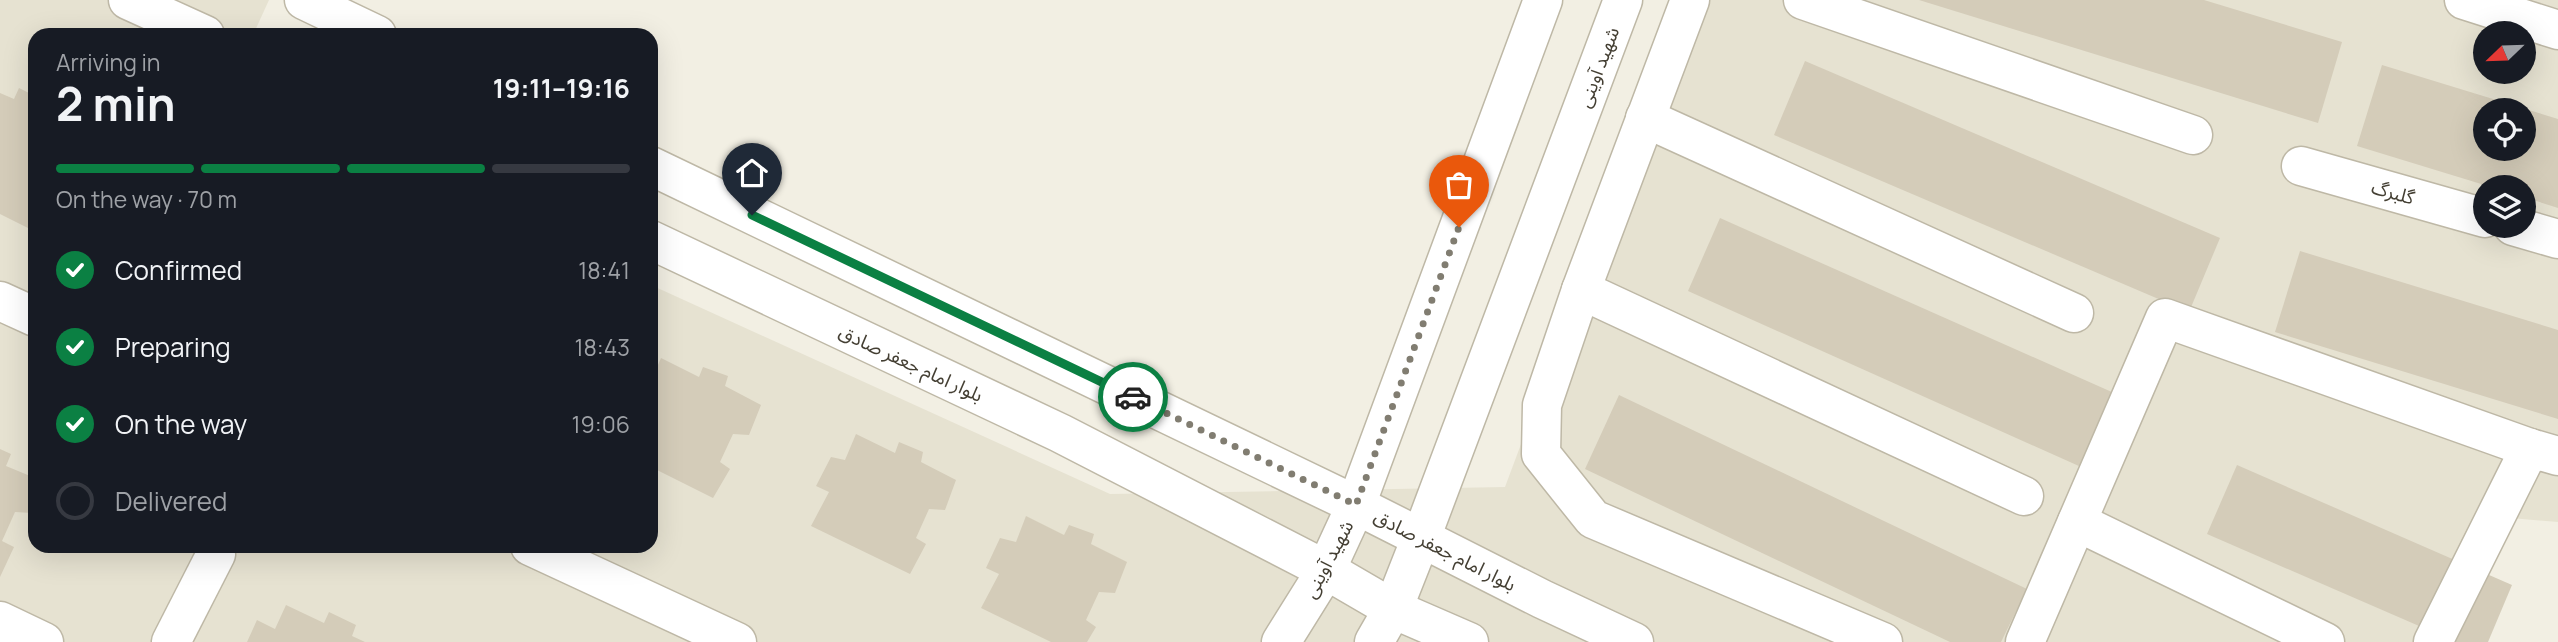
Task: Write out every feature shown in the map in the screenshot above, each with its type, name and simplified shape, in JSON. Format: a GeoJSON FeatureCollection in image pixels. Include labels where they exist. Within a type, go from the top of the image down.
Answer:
{"type":"FeatureCollection","features":[{"type":"Feature","properties":{"kind":"street"},"geometry":{"type":"LineString","coordinates":[[128,0],[190,28]]}},
{"type":"Feature","properties":{"kind":"street"},"geometry":{"type":"LineString","coordinates":[[304,0],[362,28]]}},
{"type":"Feature","properties":{"kind":"street","name":"شهید آوینی"},"geometry":{"type":"LineString","coordinates":[[1281,642],[1326,570],[1356,505],[1543,0]]}},
{"type":"Feature","properties":{"kind":"street","name":"شهید آوینی"},"geometry":{"type":"LineString","coordinates":[[1374,642],[1393,608],[1421,538],[1623,0]]}},
{"type":"Feature","properties":{"kind":"street"},"geometry":{"type":"LineString","coordinates":[[1689,0],[1581,290],[1542,404],[1541,454],[1593,519],[1883,642]]}},
{"type":"Feature","properties":{"kind":"street"},"geometry":{"type":"LineString","coordinates":[[1803,0],[2193,135]]}},
{"type":"Feature","properties":{"kind":"street"},"geometry":{"type":"LineString","coordinates":[[2464,0],[2558,30]]}},
{"type":"Feature","properties":{"kind":"street"},"geometry":{"type":"LineString","coordinates":[[1645,118],[2074,313]]}},
{"type":"Feature","properties":{"kind":"street","name":"گلبرگ"},"geometry":{"type":"LineString","coordinates":[[2301,166],[2473,215]]}},
{"type":"Feature","properties":{"kind":"street","name":"بلوار امام جعفر صادق"},"geometry":{"type":"LineString","coordinates":[[658,169],[1356,505],[1634,642]]}},
{"type":"Feature","properties":{"kind":"street"},"geometry":{"type":"LineString","coordinates":[[2536,233],[2558,239]]}},
{"type":"Feature","properties":{"kind":"street","name":"بلوار امام جعفر صادق"},"geometry":{"type":"LineString","coordinates":[[658,243],[1060,433],[1326,570],[1393,608],[1469,642]]}},
{"type":"Feature","properties":{"kind":"street"},"geometry":{"type":"LineString","coordinates":[[1581,290],[2024,496]]}},
{"type":"Feature","properties":{"kind":"street"},"geometry":{"type":"LineString","coordinates":[[0,301],[28,314]]}},
{"type":"Feature","properties":{"kind":"street"},"geometry":{"type":"LineString","coordinates":[[2025,642],[2165,318],[2544,452],[2433,642]]}},
{"type":"Feature","properties":{"kind":"street"},"geometry":{"type":"LineString","coordinates":[[2077,522],[2325,642]]}},
{"type":"Feature","properties":{"kind":"street"},"geometry":{"type":"LineString","coordinates":[[545,553],[723,639]]}},
{"type":"Feature","properties":{"kind":"street"},"geometry":{"type":"LineString","coordinates":[[171,642],[216,554]]}},
{"type":"Feature","properties":{"kind":"street"},"geometry":{"type":"LineString","coordinates":[[0,621],[44,642]]}},
{"type":"Feature","properties":{"kind":"shaded area"},"geometry":{"type":"Polygon","coordinates":[[[0,0],[269,0],[256,28],[28,28],[28,553],[658,553],[658,288],[1110,494],[1505,487],[1687,0],[2558,0],[2558,522],[2511,518],[2460,642],[0,642],[0,0]]]}},
{"type":"Feature","properties":{"kind":"building"},"geometry":{"type":"Polygon","coordinates":[[[1919,0],[2204,0],[2342,42],[2318,123],[1919,0]]]}},
{"type":"Feature","properties":{"kind":"building"},"geometry":{"type":"Polygon","coordinates":[[[1805,61],[2220,238],[2189,312],[1774,135],[1805,61]]]}},
{"type":"Feature","properties":{"kind":"building"},"geometry":{"type":"Polygon","coordinates":[[[2382,65],[2490,98],[2473,98],[2473,161],[2536,161],[2536,112],[2558,119],[2558,208],[2536,201],[2536,175],[2473,175],[2473,181],[2357,146],[2382,65]]]}},
{"type":"Feature","properties":{"kind":"building"},"geometry":{"type":"Polygon","coordinates":[[[19,88],[28,92],[28,228],[0,214],[0,93],[14,99],[19,88]]]}},
{"type":"Feature","properties":{"kind":"building"},"geometry":{"type":"Polygon","coordinates":[[[1720,218],[2132,401],[2099,475],[1688,291],[1720,218]]]}},
{"type":"Feature","properties":{"kind":"building"},"geometry":{"type":"Polygon","coordinates":[[[2300,251],[2558,330],[2558,419],[2275,332],[2300,251]]]}},
{"type":"Feature","properties":{"kind":"building"},"geometry":{"type":"Polygon","coordinates":[[[661,358],[699,377],[703,367],[728,376],[725,386],[761,405],[749,435],[733,434],[720,462],[730,469],[713,498],[658,470],[658,365],[661,358]]]}},
{"type":"Feature","properties":{"kind":"building"},"geometry":{"type":"Polygon","coordinates":[[[1619,395],[2027,589],[2001,642],[1950,642],[1585,469],[1619,395]]]}},
{"type":"Feature","properties":{"kind":"building"},"geometry":{"type":"Polygon","coordinates":[[[856,434],[895,453],[899,442],[923,452],[921,462],[956,480],[945,510],[929,509],[916,538],[926,544],[910,574],[811,526],[829,492],[816,486],[831,457],[845,460],[856,434]]]}},
{"type":"Feature","properties":{"kind":"building"},"geometry":{"type":"Polygon","coordinates":[[[0,449],[11,454],[6,466],[28,475],[28,513],[15,512],[2,541],[14,547],[0,577],[0,449]]]}},
{"type":"Feature","properties":{"kind":"building"},"geometry":{"type":"Polygon","coordinates":[[[2237,465],[2512,585],[2488,642],[2456,642],[2207,534],[2237,465]]]}},
{"type":"Feature","properties":{"kind":"building"},"geometry":{"type":"Polygon","coordinates":[[[1026,516],[1064,535],[1069,525],[1094,534],[1091,544],[1127,562],[1115,593],[1099,592],[1086,620],[1096,627],[1087,642],[1051,642],[981,608],[999,574],[986,568],[1000,538],[1016,542],[1026,516]]]}},
{"type":"Feature","properties":{"kind":"building"},"geometry":{"type":"Polygon","coordinates":[[[286,605],[324,623],[329,612],[356,625],[352,636],[365,642],[247,642],[257,620],[275,629],[286,605]]]}},
{"type":"Feature","properties":{"kind":"way so far"},"geometry":{"type":"LineString","coordinates":[[1133,397],[1356,505],[1459,227]]}},
{"type":"Feature","properties":{"kind":"route"},"geometry":{"type":"LineString","coordinates":[[752,215],[1133,397]]}}]}
